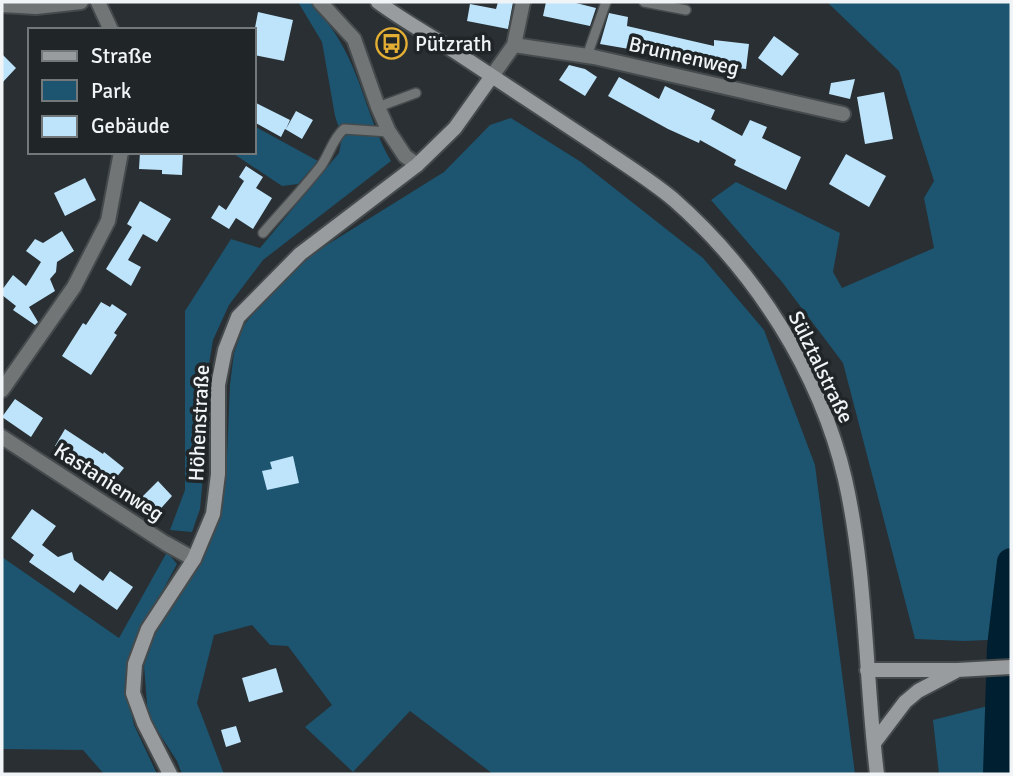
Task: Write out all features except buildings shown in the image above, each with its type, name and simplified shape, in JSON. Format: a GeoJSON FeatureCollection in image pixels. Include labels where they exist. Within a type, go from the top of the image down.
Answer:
{"type":"FeatureCollection","features":[{"type":"Feature","properties":{"kind":"main road","name":"Sülztalstraße"},"geometry":{"type":"LineString","coordinates":[[378,2],[671,198],[724,250],[768,306],[813,391],[845,478],[859,580],[877,774]]}},
{"type":"Feature","properties":{"kind":"main road","name":"Höhenstraße"},"geometry":{"type":"LineString","coordinates":[[170,774],[144,723],[133,693],[135,664],[148,629],[194,559],[213,514],[218,474],[218,385],[225,351],[238,317],[300,254],[417,165],[455,128],[492,76]]}},
{"type":"Feature","properties":{"kind":"main road"},"geometry":{"type":"LineString","coordinates":[[867,670],[1011,667]]}},
{"type":"Feature","properties":{"kind":"main road"},"geometry":{"type":"LineString","coordinates":[[874,743],[905,702],[918,691],[957,670]]}},
{"type":"Feature","properties":{"kind":"street"},"geometry":{"type":"LineString","coordinates":[[2,5],[36,7],[81,2]]}},
{"type":"Feature","properties":{"kind":"street"},"geometry":{"type":"LineString","coordinates":[[98,2],[110,28]]}},
{"type":"Feature","properties":{"kind":"street"},"geometry":{"type":"LineString","coordinates":[[320,2],[354,39],[378,107],[390,132],[405,156],[417,165]]}},
{"type":"Feature","properties":{"kind":"street"},"geometry":{"type":"LineString","coordinates":[[492,76],[513,45],[523,2]]}},
{"type":"Feature","properties":{"kind":"street","name":"Brunnenweg"},"geometry":{"type":"LineString","coordinates":[[513,45],[587,57],[818,115],[843,114]]}},
{"type":"Feature","properties":{"kind":"street"},"geometry":{"type":"LineString","coordinates":[[2,390],[74,287],[108,221],[121,154]]}},
{"type":"Feature","properties":{"kind":"street","name":"Kastanienweg"},"geometry":{"type":"LineString","coordinates":[[2,437],[194,559]]}},
{"type":"Feature","properties":{"kind":"lane"},"geometry":{"type":"LineString","coordinates":[[587,57],[606,2]]}},
{"type":"Feature","properties":{"kind":"lane"},"geometry":{"type":"LineString","coordinates":[[644,2],[686,10]]}},
{"type":"Feature","properties":{"kind":"lane"},"geometry":{"type":"LineString","coordinates":[[378,107],[416,93]]}},
{"type":"Feature","properties":{"kind":"lane"},"geometry":{"type":"LineString","coordinates":[[263,233],[320,167],[332,150],[338,134],[344,129],[390,132]]}},
{"type":"Feature","properties":{"kind":"green space"},"geometry":{"type":"Polygon","coordinates":[[[298,2],[314,3],[339,39],[391,161],[263,260],[229,305],[213,340],[207,376],[200,509],[192,532],[170,530],[185,490],[185,311],[231,239],[260,248],[339,153],[342,137],[335,116],[322,42],[298,2]]]}},
{"type":"Feature","properties":{"kind":"green space"},"geometry":{"type":"Polygon","coordinates":[[[827,2],[1011,4],[1011,639],[915,639],[843,363],[782,282],[711,200],[736,182],[840,233],[833,272],[842,288],[934,248],[924,198],[934,181],[899,71],[827,2]]]}},
{"type":"Feature","properties":{"kind":"green space"},"geometry":{"type":"Polygon","coordinates":[[[511,118],[581,162],[703,258],[764,330],[815,465],[855,774],[493,774],[410,711],[353,772],[305,727],[332,705],[288,646],[270,645],[252,625],[214,635],[197,703],[224,774],[182,774],[177,761],[148,716],[144,666],[156,630],[203,558],[219,518],[226,480],[234,353],[244,325],[273,288],[301,261],[444,172],[490,125],[511,118]]]}},
{"type":"Feature","properties":{"kind":"green space"},"geometry":{"type":"Polygon","coordinates":[[[256,127],[318,161],[298,184],[282,186],[234,154],[256,154],[256,127]]]}},
{"type":"Feature","properties":{"kind":"green space"},"geometry":{"type":"Polygon","coordinates":[[[167,552],[177,564],[128,660],[126,690],[134,725],[157,774],[104,774],[83,750],[2,749],[2,557],[119,638],[167,552]]]}},
{"type":"Feature","properties":{"kind":"green space"},"geometry":{"type":"Polygon","coordinates":[[[988,706],[991,774],[939,774],[933,720],[988,706]]]}},
{"type":"Feature","properties":{"kind":"waterway"},"geometry":{"type":"LineString","coordinates":[[997,774],[1001,647],[1011,562]]}},
{"type":"Feature","properties":{"kind":"place","name":"Pützrath"},"geometry":{"type":"Point","coordinates":[392,44]}}]}
